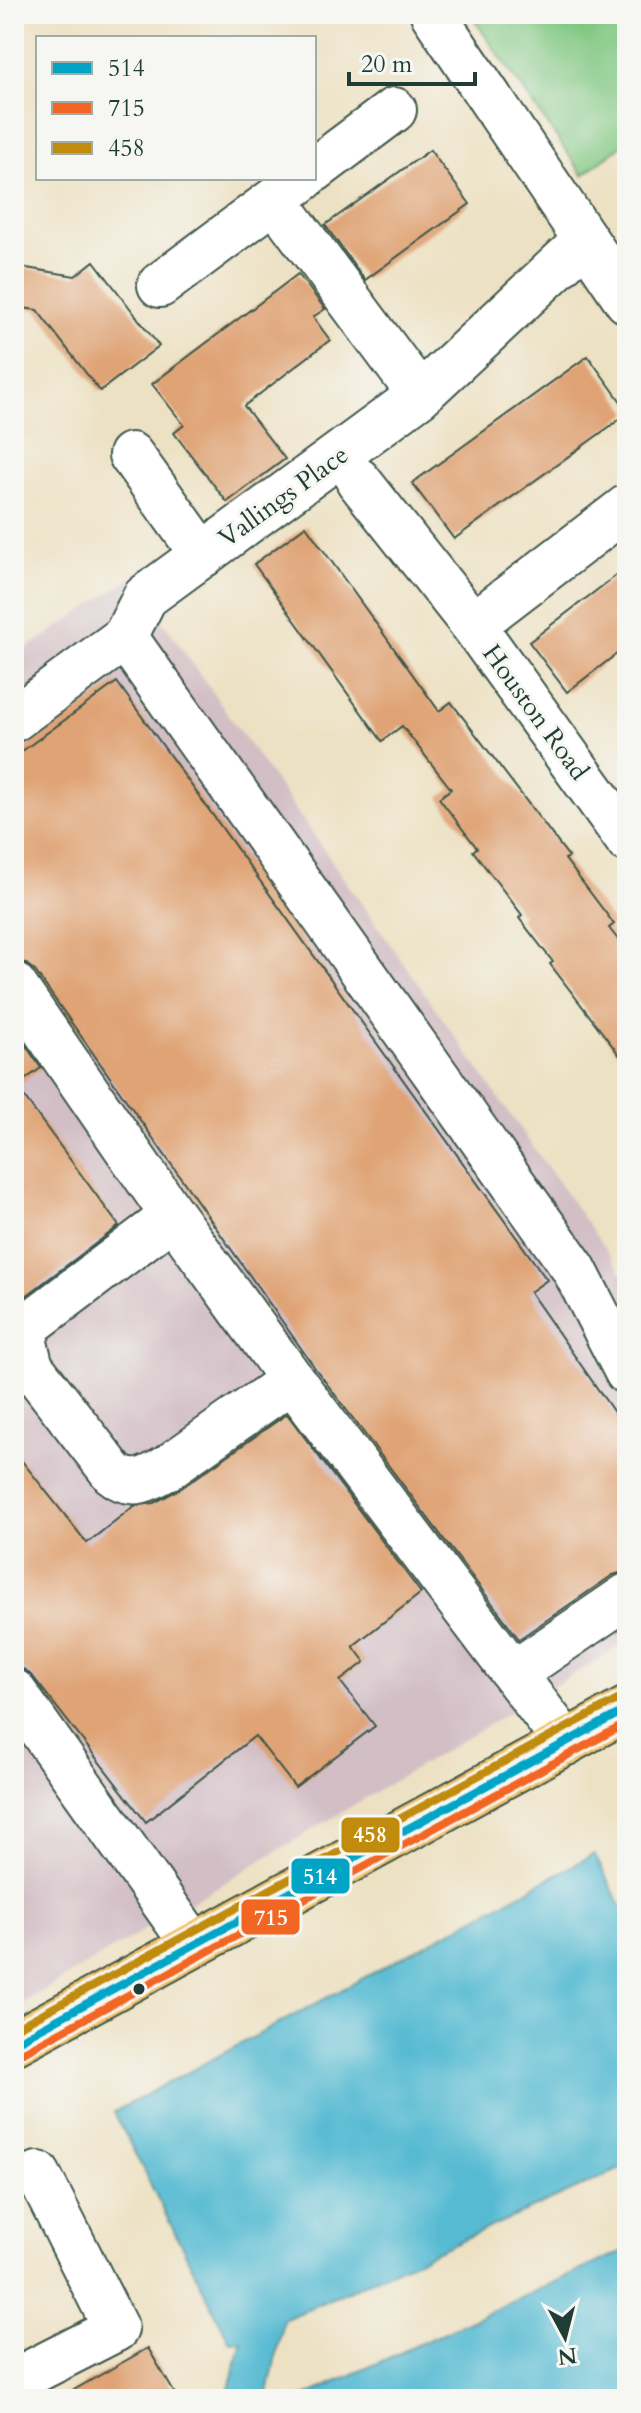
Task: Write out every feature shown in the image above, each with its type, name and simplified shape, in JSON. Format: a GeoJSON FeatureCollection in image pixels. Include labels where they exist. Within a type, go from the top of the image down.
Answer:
{"type":"FeatureCollection","features":[{"type":"Feature","properties":{"kind":"main road"},"geometry":{"type":"LineString","coordinates":[[14,2043],[627,1709]]}},
{"type":"Feature","properties":{"kind":"street"},"geometry":{"type":"LineString","coordinates":[[433,14],[627,301]]}},
{"type":"Feature","properties":{"kind":"street"},"geometry":{"type":"LineString","coordinates":[[316,168],[394,110]]}},
{"type":"Feature","properties":{"kind":"street"},"geometry":{"type":"LineString","coordinates":[[160,285],[290,189],[420,395]]}},
{"type":"Feature","properties":{"kind":"street","name":"Vallings Place"},"geometry":{"type":"LineString","coordinates":[[125,637],[145,597],[420,395],[586,240]]}},
{"type":"Feature","properties":{"kind":"street"},"geometry":{"type":"LineString","coordinates":[[131,455],[203,555]]}},
{"type":"Feature","properties":{"kind":"street","name":"Houston Road"},"geometry":{"type":"LineString","coordinates":[[358,480],[473,625],[627,839]]}},
{"type":"Feature","properties":{"kind":"street","name":"Houston Road"},"geometry":{"type":"LineString","coordinates":[[473,625],[627,507]]}},
{"type":"Feature","properties":{"kind":"street"},"geometry":{"type":"LineString","coordinates":[[14,719],[125,637],[574,1269],[627,1372]]}},
{"type":"Feature","properties":{"kind":"street"},"geometry":{"type":"LineString","coordinates":[[14,985],[173,1216],[292,1380],[566,1743]]}},
{"type":"Feature","properties":{"kind":"street"},"geometry":{"type":"LineString","coordinates":[[173,1216],[31,1323],[26,1330],[25,1348],[37,1376],[113,1473],[120,1479],[135,1483],[167,1468],[292,1380]]}},
{"type":"Feature","properties":{"kind":"street"},"geometry":{"type":"LineString","coordinates":[[514,1673],[627,1596]]}},
{"type":"Feature","properties":{"kind":"street"},"geometry":{"type":"LineString","coordinates":[[14,1692],[193,1944]]}},
{"type":"Feature","properties":{"kind":"street"},"geometry":{"type":"LineString","coordinates":[[14,2381],[116,2329],[38,2174]]}},
{"type":"Feature","properties":{"kind":"shaded area"},"geometry":{"type":"Polygon","coordinates":[[[132,578],[627,1280],[627,1642],[14,2008],[14,657],[132,578]]]}},
{"type":"Feature","properties":{"kind":"green space"},"geometry":{"type":"Polygon","coordinates":[[[470,14],[627,14],[627,141],[583,175],[470,14]]]}},
{"type":"Feature","properties":{"kind":"water"},"geometry":{"type":"Polygon","coordinates":[[[594,1854],[627,1917],[627,2166],[283,2320],[267,2399],[226,2399],[242,2341],[230,2342],[114,2112],[594,1854]]]}},
{"type":"Feature","properties":{"kind":"water"},"geometry":{"type":"Polygon","coordinates":[[[627,2249],[627,2399],[299,2399],[627,2249]]]}},
{"type":"Feature","properties":{"kind":"building"},"geometry":{"type":"Polygon","coordinates":[[[430,150],[470,204],[365,280],[325,225],[430,150]]]}},
{"type":"Feature","properties":{"kind":"building"},"geometry":{"type":"Polygon","coordinates":[[[94,261],[159,346],[100,391],[37,310],[14,307],[14,266],[75,276],[94,261]]]}},
{"type":"Feature","properties":{"kind":"building"},"geometry":{"type":"Polygon","coordinates":[[[298,274],[325,309],[313,317],[330,340],[244,406],[285,459],[227,502],[174,433],[184,425],[152,384],[298,274]]]}},
{"type":"Feature","properties":{"kind":"building"},"geometry":{"type":"Polygon","coordinates":[[[588,356],[627,414],[454,539],[412,483],[588,356]]]}},
{"type":"Feature","properties":{"kind":"building"},"geometry":{"type":"Polygon","coordinates":[[[306,526],[439,711],[451,702],[569,857],[565,859],[614,924],[609,928],[627,951],[627,1065],[550,964],[553,962],[519,918],[522,915],[473,851],[477,848],[439,798],[451,789],[402,726],[382,741],[254,564],[306,526]]]}},
{"type":"Feature","properties":{"kind":"building"},"geometry":{"type":"Polygon","coordinates":[[[627,567],[627,646],[567,692],[529,642],[627,567]]]}},
{"type":"Feature","properties":{"kind":"building"},"geometry":{"type":"Polygon","coordinates":[[[117,682],[547,1280],[530,1292],[627,1431],[627,1571],[613,1575],[519,1639],[315,1368],[35,971],[25,963],[14,960],[14,757],[117,682]]]}},
{"type":"Feature","properties":{"kind":"building"},"geometry":{"type":"Polygon","coordinates":[[[18,1034],[41,1068],[16,1086],[119,1226],[14,1305],[14,1037],[18,1034]]]}},
{"type":"Feature","properties":{"kind":"building"},"geometry":{"type":"Polygon","coordinates":[[[287,1414],[421,1593],[353,1646],[365,1662],[340,1681],[375,1726],[295,1787],[255,1736],[146,1822],[34,1678],[25,1670],[14,1667],[14,1451],[87,1543],[134,1506],[154,1503],[180,1489],[287,1414]]]}},
{"type":"Feature","properties":{"kind":"building"},"geometry":{"type":"Polygon","coordinates":[[[148,2348],[178,2399],[58,2399],[148,2348]]]}},
{"type":"Feature","properties":{"kind":"transit line","name":"458"},"geometry":{"type":"LineString","coordinates":[[14,2029],[621,1698]]}},
{"type":"Feature","properties":{"kind":"transit line","name":"514"},"geometry":{"type":"LineString","coordinates":[[14,2043],[627,1709]]}},
{"type":"Feature","properties":{"kind":"transit line","name":"715"},"geometry":{"type":"LineString","coordinates":[[20,2054],[627,1723]]}}]}
